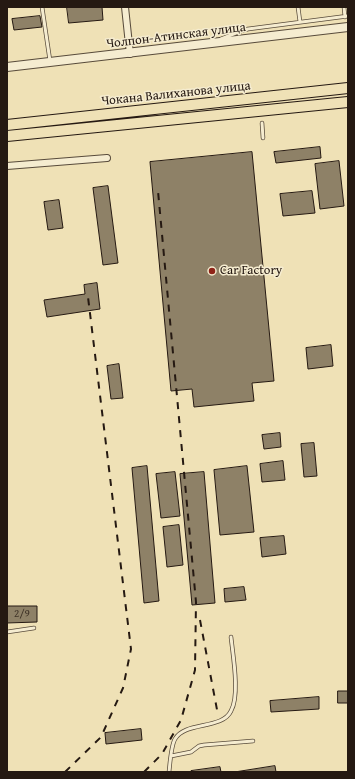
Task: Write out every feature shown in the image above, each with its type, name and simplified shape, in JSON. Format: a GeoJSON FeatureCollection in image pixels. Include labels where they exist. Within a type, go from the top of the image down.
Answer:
{"type":"FeatureCollection","features":[{"type":"Feature","properties":{"kind":"main road","name":"Чокана Валиханова улица"},"geometry":{"type":"LineString","coordinates":[[7,125],[348,88]]}},
{"type":"Feature","properties":{"kind":"main road"},"geometry":{"type":"LineString","coordinates":[[260,98],[261,111]]}},
{"type":"Feature","properties":{"kind":"main road","name":"Чокана Валиханова улица"},"geometry":{"type":"LineString","coordinates":[[7,136],[348,102]]}},
{"type":"Feature","properties":{"kind":"street"},"geometry":{"type":"LineString","coordinates":[[125,7],[130,54]]}},
{"type":"Feature","properties":{"kind":"street","name":"Чолпон-Атинская улица"},"geometry":{"type":"LineString","coordinates":[[7,67],[130,54],[348,27]]}},
{"type":"Feature","properties":{"kind":"street"},"geometry":{"type":"LineString","coordinates":[[7,166],[107,158]]}},
{"type":"Feature","properties":{"kind":"lane"},"geometry":{"type":"LineString","coordinates":[[42,7],[50,62]]}},
{"type":"Feature","properties":{"kind":"lane"},"geometry":{"type":"LineString","coordinates":[[298,7],[300,22]]}},
{"type":"Feature","properties":{"kind":"lane"},"geometry":{"type":"LineString","coordinates":[[211,44],[241,31],[346,16],[344,7]]}},
{"type":"Feature","properties":{"kind":"lane"},"geometry":{"type":"LineString","coordinates":[[262,123],[263,138]]}},
{"type":"Feature","properties":{"kind":"lane"},"geometry":{"type":"LineString","coordinates":[[7,632],[34,628]]}},
{"type":"Feature","properties":{"kind":"lane"},"geometry":{"type":"LineString","coordinates":[[169,772],[175,739],[181,732],[222,720],[231,712],[235,698],[231,637]]}},
{"type":"Feature","properties":{"kind":"lane"},"geometry":{"type":"LineString","coordinates":[[171,756],[191,752],[199,746],[204,745],[253,741]]}},
{"type":"Feature","properties":{"kind":"building"},"geometry":{"type":"Polygon","coordinates":[[[67,7],[102,7],[103,20],[69,23],[67,7]]]}},
{"type":"Feature","properties":{"kind":"building"},"geometry":{"type":"Polygon","coordinates":[[[40,16],[42,27],[14,30],[12,19],[40,16]]]}},
{"type":"Feature","properties":{"kind":"building"},"geometry":{"type":"Polygon","coordinates":[[[320,147],[321,158],[276,163],[274,152],[320,147]]]}},
{"type":"Feature","properties":{"kind":"building","name":"Car Factory"},"geometry":{"type":"Polygon","coordinates":[[[252,152],[274,381],[252,383],[254,401],[194,407],[192,389],[171,391],[150,162],[252,152]]]}},
{"type":"Feature","properties":{"kind":"building"},"geometry":{"type":"Polygon","coordinates":[[[339,161],[344,206],[320,209],[315,164],[339,161]]]}},
{"type":"Feature","properties":{"kind":"building"},"geometry":{"type":"Polygon","coordinates":[[[108,186],[118,263],[103,265],[93,188],[108,186]]]}},
{"type":"Feature","properties":{"kind":"building"},"geometry":{"type":"Polygon","coordinates":[[[312,191],[315,213],[283,216],[280,194],[312,191]]]}},
{"type":"Feature","properties":{"kind":"building"},"geometry":{"type":"Polygon","coordinates":[[[59,200],[63,228],[48,230],[44,202],[59,200]]]}},
{"type":"Feature","properties":{"kind":"building"},"geometry":{"type":"Polygon","coordinates":[[[97,283],[100,309],[47,317],[44,300],[85,294],[84,285],[97,283]]]}},
{"type":"Feature","properties":{"kind":"building"},"geometry":{"type":"Polygon","coordinates":[[[331,345],[333,366],[308,369],[306,348],[331,345]]]}},
{"type":"Feature","properties":{"kind":"building"},"geometry":{"type":"Polygon","coordinates":[[[119,364],[123,398],[111,399],[107,366],[119,364]]]}},
{"type":"Feature","properties":{"kind":"building"},"geometry":{"type":"Polygon","coordinates":[[[280,433],[281,447],[264,449],[262,435],[280,433]]]}},
{"type":"Feature","properties":{"kind":"building"},"geometry":{"type":"Polygon","coordinates":[[[314,443],[317,476],[304,477],[301,444],[314,443]]]}},
{"type":"Feature","properties":{"kind":"building"},"geometry":{"type":"Polygon","coordinates":[[[283,461],[285,480],[262,482],[260,464],[283,461]]]}},
{"type":"Feature","properties":{"kind":"building"},"geometry":{"type":"Polygon","coordinates":[[[147,466],[159,601],[144,603],[132,468],[147,466]]]}},
{"type":"Feature","properties":{"kind":"building"},"geometry":{"type":"Polygon","coordinates":[[[247,466],[254,532],[220,535],[214,470],[247,466]]]}},
{"type":"Feature","properties":{"kind":"building"},"geometry":{"type":"Polygon","coordinates":[[[175,472],[180,516],[161,518],[156,474],[175,472]]]}},
{"type":"Feature","properties":{"kind":"building"},"geometry":{"type":"Polygon","coordinates":[[[204,472],[215,603],[192,605],[180,474],[204,472]]]}},
{"type":"Feature","properties":{"kind":"building"},"geometry":{"type":"Polygon","coordinates":[[[179,525],[183,565],[167,567],[163,527],[179,525]]]}},
{"type":"Feature","properties":{"kind":"building"},"geometry":{"type":"Polygon","coordinates":[[[284,536],[286,554],[262,557],[260,538],[284,536]]]}},
{"type":"Feature","properties":{"kind":"building"},"geometry":{"type":"Polygon","coordinates":[[[244,587],[246,600],[225,602],[224,589],[244,587]]]}},
{"type":"Feature","properties":{"kind":"building"},"geometry":{"type":"Polygon","coordinates":[[[7,606],[37,606],[37,622],[7,623],[7,606]]]}},
{"type":"Feature","properties":{"kind":"building"},"geometry":{"type":"Polygon","coordinates":[[[338,691],[348,691],[348,703],[338,703],[338,691]]]}},
{"type":"Feature","properties":{"kind":"building"},"geometry":{"type":"Polygon","coordinates":[[[319,697],[319,709],[271,712],[270,701],[319,697]]]}},
{"type":"Feature","properties":{"kind":"building"},"geometry":{"type":"Polygon","coordinates":[[[141,729],[142,740],[106,744],[105,733],[141,729]]]}},
{"type":"Feature","properties":{"kind":"building"},"geometry":{"type":"Polygon","coordinates":[[[275,766],[276,772],[235,772],[275,766]]]}},
{"type":"Feature","properties":{"kind":"building"},"geometry":{"type":"Polygon","coordinates":[[[220,767],[221,772],[191,772],[191,771],[220,767]]]}},
{"type":"Feature","properties":{"kind":"railway"},"geometry":{"type":"LineString","coordinates":[[144,772],[162,754],[181,720],[195,670],[196,602],[158,191]]}},
{"type":"Feature","properties":{"kind":"railway"},"geometry":{"type":"LineString","coordinates":[[65,772],[101,737],[123,688],[131,649],[88,297]]}},
{"type":"Feature","properties":{"kind":"railway"},"geometry":{"type":"LineString","coordinates":[[200,620],[218,715]]}},
{"type":"Feature","properties":{"kind":"place","name":"Car Factory"},"geometry":{"type":"Point","coordinates":[212,271]}}]}
